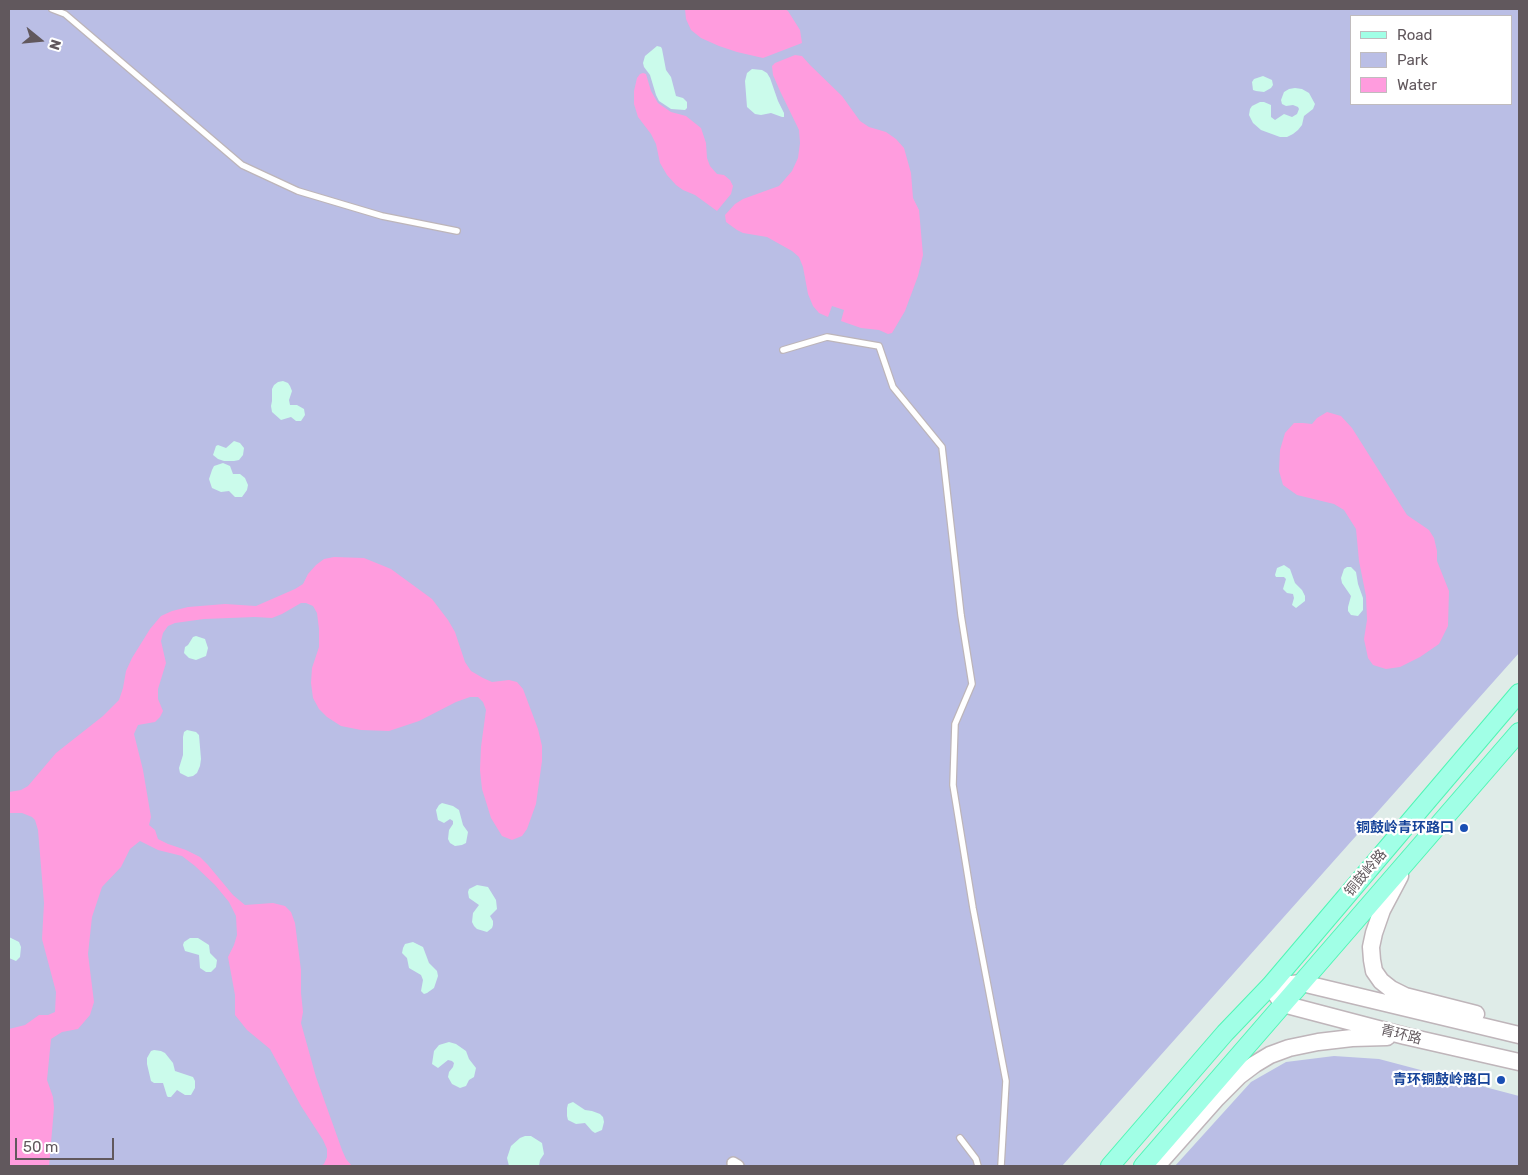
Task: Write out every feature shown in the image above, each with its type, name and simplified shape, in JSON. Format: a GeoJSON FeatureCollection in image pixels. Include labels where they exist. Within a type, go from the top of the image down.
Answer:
{"type":"FeatureCollection","features":[{"type":"Feature","properties":{"kind":"main road","name":"铜鼓岭路"},"geometry":{"type":"LineString","coordinates":[[1270,986],[1519,693]]}},
{"type":"Feature","properties":{"kind":"main road","name":"铜鼓岭路"},"geometry":{"type":"LineString","coordinates":[[1302,982],[1519,732]]}},
{"type":"Feature","properties":{"kind":"main road"},"geometry":{"type":"LineString","coordinates":[[1411,857],[1382,910],[1374,932],[1371,947],[1374,971],[1377,976],[1391,990],[1405,996],[1519,1025]]}},
{"type":"Feature","properties":{"kind":"main road","name":"青环路"},"geometry":{"type":"LineString","coordinates":[[1270,986],[1302,982],[1519,1035]]}},
{"type":"Feature","properties":{"kind":"main road"},"geometry":{"type":"LineString","coordinates":[[1143,1166],[1302,982]]}},
{"type":"Feature","properties":{"kind":"main road"},"geometry":{"type":"LineString","coordinates":[[1110,1166],[1225,1033],[1270,986],[1283,1004]]}},
{"type":"Feature","properties":{"kind":"main road","name":"青环路"},"geometry":{"type":"LineString","coordinates":[[1283,1004],[1405,1036],[1519,1062]]}},
{"type":"Feature","properties":{"kind":"main road"},"geometry":{"type":"LineString","coordinates":[[1155,1166],[1239,1076],[1270,1055],[1289,1048],[1318,1042],[1352,1038],[1405,1036]]}},
{"type":"Feature","properties":{"kind":"lane"},"geometry":{"type":"LineString","coordinates":[[52,9],[65,14],[242,165],[298,191],[382,216],[457,231]]}},
{"type":"Feature","properties":{"kind":"lane"},"geometry":{"type":"LineString","coordinates":[[783,350],[827,336],[879,346],[893,387],[942,447],[961,615],[972,684],[955,724],[953,785],[973,908],[1006,1081],[1001,1166]]}},
{"type":"Feature","properties":{"kind":"lane"},"geometry":{"type":"LineString","coordinates":[[960,1138],[976,1159],[978,1166]]}},
{"type":"Feature","properties":{"kind":"green space"},"geometry":{"type":"Polygon","coordinates":[[[9,9],[1519,9],[1519,653],[1062,1166],[9,1166],[9,9]]]}},
{"type":"Feature","properties":{"kind":"green space"},"geometry":{"type":"Polygon","coordinates":[[[1334,1056],[1379,1059],[1519,1096],[1519,1166],[1175,1166],[1251,1082],[1286,1062],[1334,1056]]]}},
{"type":"Feature","properties":{"kind":"sand"},"geometry":{"type":"Polygon","coordinates":[[[657,46],[662,49],[666,70],[671,77],[676,96],[683,98],[687,102],[685,110],[671,109],[659,101],[656,95],[650,75],[643,63],[645,56],[657,46]]]}},
{"type":"Feature","properties":{"kind":"sand"},"geometry":{"type":"Polygon","coordinates":[[[752,69],[762,70],[767,73],[784,117],[771,113],[755,114],[747,107],[745,81],[747,73],[752,69]]]}},
{"type":"Feature","properties":{"kind":"sand"},"geometry":{"type":"Polygon","coordinates":[[[1263,76],[1272,80],[1273,85],[1271,88],[1264,92],[1253,90],[1252,82],[1254,79],[1263,76]]]}},
{"type":"Feature","properties":{"kind":"sand"},"geometry":{"type":"Polygon","coordinates":[[[1295,88],[1309,93],[1315,104],[1313,109],[1304,116],[1302,125],[1298,130],[1287,137],[1280,137],[1261,130],[1253,123],[1249,115],[1250,109],[1260,102],[1271,105],[1271,117],[1275,120],[1284,114],[1292,117],[1297,114],[1298,107],[1293,105],[1286,106],[1282,104],[1281,100],[1284,92],[1295,88]]]}},
{"type":"Feature","properties":{"kind":"sand"},"geometry":{"type":"Polygon","coordinates":[[[278,382],[288,383],[292,391],[289,400],[290,405],[297,405],[304,409],[305,415],[301,421],[296,421],[291,417],[281,420],[272,412],[272,389],[278,382]]]}},
{"type":"Feature","properties":{"kind":"sand"},"geometry":{"type":"Polygon","coordinates":[[[234,441],[240,443],[244,448],[243,455],[239,460],[224,461],[213,455],[216,446],[226,448],[234,441]]]}},
{"type":"Feature","properties":{"kind":"sand"},"geometry":{"type":"Polygon","coordinates":[[[223,463],[230,466],[233,474],[240,474],[245,478],[248,485],[242,497],[235,497],[229,491],[221,492],[212,488],[209,479],[212,470],[214,466],[223,463]]]}},
{"type":"Feature","properties":{"kind":"sand"},"geometry":{"type":"Polygon","coordinates":[[[1284,565],[1290,569],[1295,583],[1305,596],[1305,601],[1296,608],[1292,605],[1293,594],[1287,593],[1283,589],[1286,579],[1284,577],[1276,577],[1275,575],[1277,568],[1284,565]]]}},
{"type":"Feature","properties":{"kind":"sand"},"geometry":{"type":"Polygon","coordinates":[[[1351,567],[1356,572],[1363,598],[1363,610],[1358,616],[1351,615],[1348,611],[1351,596],[1342,583],[1341,578],[1344,569],[1351,567]]]}},
{"type":"Feature","properties":{"kind":"sand"},"geometry":{"type":"Polygon","coordinates":[[[196,636],[205,639],[208,648],[206,656],[196,660],[189,658],[184,653],[185,647],[196,636]]]}},
{"type":"Feature","properties":{"kind":"sand"},"geometry":{"type":"Polygon","coordinates":[[[187,730],[196,732],[199,735],[201,759],[197,773],[188,777],[180,773],[179,768],[183,755],[184,732],[187,730]]]}},
{"type":"Feature","properties":{"kind":"sand"},"geometry":{"type":"Polygon","coordinates":[[[442,803],[459,810],[463,825],[468,832],[466,843],[455,846],[450,843],[448,839],[449,830],[453,821],[450,819],[444,823],[438,820],[436,810],[442,803]]]}},
{"type":"Feature","properties":{"kind":"sand"},"geometry":{"type":"Polygon","coordinates":[[[477,885],[488,887],[496,900],[497,909],[490,916],[493,925],[487,932],[477,929],[472,922],[473,913],[479,905],[469,898],[468,892],[469,889],[477,885]]]}},
{"type":"Feature","properties":{"kind":"sand"},"geometry":{"type":"Polygon","coordinates":[[[9,937],[19,942],[21,947],[20,957],[16,961],[9,958],[9,937]]]}},
{"type":"Feature","properties":{"kind":"sand"},"geometry":{"type":"Polygon","coordinates":[[[190,938],[198,938],[209,945],[210,953],[217,960],[216,967],[211,972],[206,972],[200,968],[199,955],[185,951],[184,942],[190,938]]]}},
{"type":"Feature","properties":{"kind":"sand"},"geometry":{"type":"Polygon","coordinates":[[[413,942],[423,947],[429,963],[437,971],[438,976],[434,988],[424,994],[421,991],[423,980],[421,975],[409,968],[407,958],[402,953],[405,944],[413,942]]]}},
{"type":"Feature","properties":{"kind":"sand"},"geometry":{"type":"Polygon","coordinates":[[[449,1042],[456,1044],[466,1051],[476,1068],[474,1077],[469,1080],[466,1086],[460,1088],[452,1084],[448,1077],[454,1063],[452,1061],[448,1060],[438,1068],[432,1064],[434,1051],[439,1045],[449,1042]]]}},
{"type":"Feature","properties":{"kind":"sand"},"geometry":{"type":"Polygon","coordinates":[[[151,1051],[165,1053],[173,1063],[175,1071],[193,1077],[195,1088],[191,1095],[185,1095],[177,1090],[171,1097],[168,1097],[163,1083],[151,1081],[147,1058],[151,1051]]]}},
{"type":"Feature","properties":{"kind":"sand"},"geometry":{"type":"Polygon","coordinates":[[[573,1102],[585,1110],[600,1114],[604,1122],[602,1130],[595,1133],[585,1123],[576,1124],[568,1120],[568,1104],[573,1102]]]}},
{"type":"Feature","properties":{"kind":"sand"},"geometry":{"type":"Polygon","coordinates":[[[525,1136],[531,1136],[542,1143],[544,1154],[539,1166],[509,1166],[507,1158],[511,1146],[525,1136]]]}},
{"type":"Feature","properties":{"kind":"water"},"geometry":{"type":"Polygon","coordinates":[[[685,9],[785,9],[800,30],[802,43],[763,58],[737,52],[701,38],[691,30],[686,19],[685,9]]]}},
{"type":"Feature","properties":{"kind":"water"},"geometry":{"type":"Polygon","coordinates":[[[795,55],[802,56],[842,96],[860,121],[869,127],[886,132],[904,148],[911,173],[913,198],[919,210],[923,255],[918,276],[905,311],[892,333],[888,334],[879,330],[861,328],[841,321],[844,310],[832,306],[828,317],[819,313],[813,306],[808,294],[803,267],[799,257],[767,237],[743,233],[726,222],[725,215],[735,204],[743,199],[779,186],[792,171],[798,158],[799,130],[773,75],[772,66],[795,55]]]}},
{"type":"Feature","properties":{"kind":"water"},"geometry":{"type":"Polygon","coordinates":[[[643,73],[646,74],[651,91],[658,103],[671,112],[686,116],[701,128],[710,166],[717,174],[724,175],[730,180],[733,186],[731,194],[717,211],[695,195],[676,185],[660,163],[656,144],[638,117],[634,104],[637,78],[643,73]]]}},
{"type":"Feature","properties":{"kind":"water"},"geometry":{"type":"Polygon","coordinates":[[[1327,412],[1341,416],[1352,428],[1407,515],[1429,530],[1434,538],[1437,561],[1449,591],[1448,626],[1439,644],[1420,657],[1400,667],[1386,669],[1373,665],[1368,658],[1364,639],[1367,620],[1366,596],[1359,561],[1356,529],[1344,510],[1334,504],[1297,495],[1283,485],[1279,471],[1280,450],[1285,433],[1294,423],[1312,424],[1317,418],[1327,412]]]}},
{"type":"Feature","properties":{"kind":"water"},"geometry":{"type":"Polygon","coordinates":[[[334,557],[364,558],[391,569],[432,599],[455,632],[465,662],[471,671],[492,682],[509,680],[517,682],[523,689],[538,729],[542,746],[542,761],[536,804],[527,829],[522,836],[512,840],[502,836],[491,818],[482,789],[480,770],[486,710],[483,702],[478,697],[470,697],[456,702],[419,721],[389,731],[361,730],[341,726],[319,709],[313,698],[311,683],[312,668],[319,647],[319,629],[317,613],[313,606],[306,603],[301,603],[272,618],[204,619],[175,623],[168,626],[163,633],[161,641],[166,663],[158,689],[158,699],[163,711],[155,722],[138,725],[134,734],[143,770],[151,817],[149,825],[155,830],[158,839],[200,857],[233,895],[245,905],[273,903],[285,906],[291,912],[295,923],[301,970],[303,1012],[301,1023],[316,1077],[342,1150],[352,1166],[320,1166],[324,1164],[327,1157],[327,1149],[323,1140],[301,1106],[270,1049],[247,1030],[235,1015],[235,995],[228,957],[237,935],[236,916],[229,902],[215,885],[182,856],[158,850],[140,841],[130,849],[121,867],[102,887],[92,917],[88,954],[94,1002],[90,1015],[78,1029],[62,1032],[51,1039],[47,1080],[53,1097],[54,1108],[49,1166],[9,1166],[9,1029],[25,1025],[39,1015],[48,1015],[55,1012],[56,992],[42,939],[44,903],[38,830],[32,817],[22,813],[9,813],[9,792],[21,790],[28,786],[56,753],[103,716],[119,700],[126,671],[132,658],[150,629],[161,616],[188,607],[225,604],[256,606],[303,584],[308,574],[316,565],[324,559],[334,557]]]}},
{"type":"Feature","properties":{"kind":"place","name":"铜鼓岭青环路口"},"geometry":{"type":"Point","coordinates":[1464,828]}},
{"type":"Feature","properties":{"kind":"place","name":"青环铜鼓岭路口"},"geometry":{"type":"Point","coordinates":[1501,1080]}}]}
